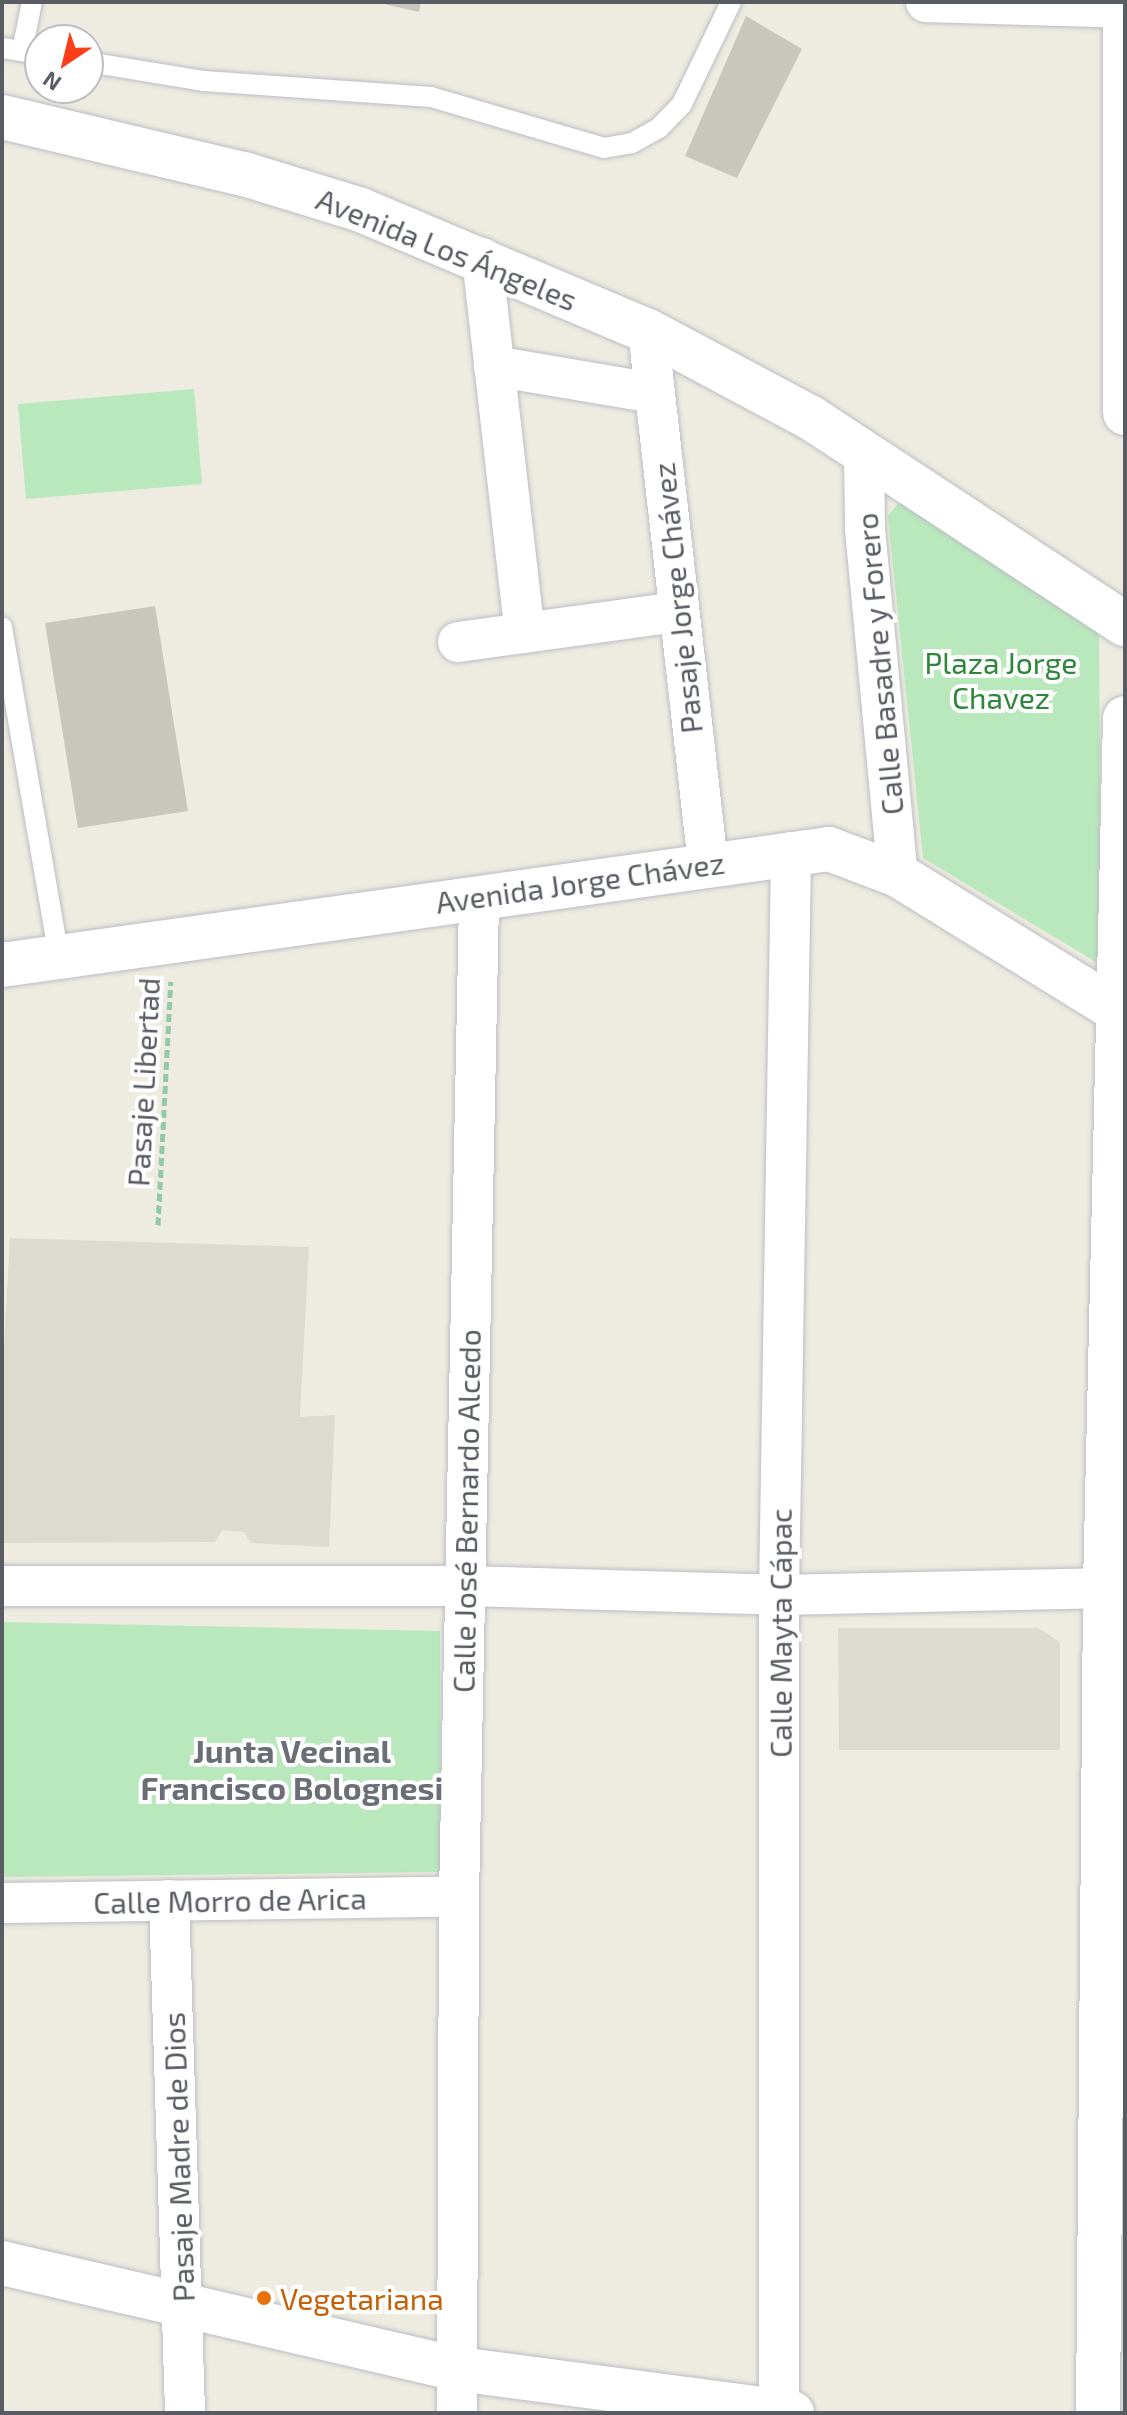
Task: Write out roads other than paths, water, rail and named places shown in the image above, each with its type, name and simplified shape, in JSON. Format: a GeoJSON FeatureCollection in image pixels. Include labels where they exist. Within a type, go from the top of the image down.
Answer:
{"type":"FeatureCollection","features":[{"type":"Feature","properties":{"kind":"street"},"geometry":{"type":"LineString","coordinates":[[926,2],[1125,6],[1125,413]]}},
{"type":"Feature","properties":{"kind":"street","name":"Avenida Los Ángeles"},"geometry":{"type":"LineString","coordinates":[[2,117],[244,174],[361,210],[482,258],[648,331],[765,391],[1125,624]]}},
{"type":"Feature","properties":{"kind":"street"},"geometry":{"type":"LineString","coordinates":[[482,258],[525,633]]}},
{"type":"Feature","properties":{"kind":"street","name":"Pasaje Jorge Chávez"},"geometry":{"type":"LineString","coordinates":[[648,331],[677,612],[708,864]]}},
{"type":"Feature","properties":{"kind":"street"},"geometry":{"type":"LineString","coordinates":[[494,366],[654,393]]}},
{"type":"Feature","properties":{"kind":"street","name":"Calle Basadre y Forero"},"geometry":{"type":"LineString","coordinates":[[864,454],[865,529],[898,875]]}},
{"type":"Feature","properties":{"kind":"street"},"geometry":{"type":"LineString","coordinates":[[458,642],[677,612]]}},
{"type":"Feature","properties":{"kind":"street"},"geometry":{"type":"LineString","coordinates":[[1098,2413],[1113,2227],[1115,1588],[1125,718]]}},
{"type":"Feature","properties":{"kind":"street","name":"Avenida Jorge Chávez"},"geometry":{"type":"LineString","coordinates":[[2,965],[791,852],[850,853],[898,875],[1121,1013]]}},
{"type":"Feature","properties":{"kind":"street","name":"Calle Mayta Cápac"},"geometry":{"type":"LineString","coordinates":[[779,2413],[779,1595],[791,852]]}},
{"type":"Feature","properties":{"kind":"street","name":"Calle José Bernardo Alcedo"},"geometry":{"type":"LineString","coordinates":[[457,2413],[459,1897],[479,897]]}},
{"type":"Feature","properties":{"kind":"street"},"geometry":{"type":"LineString","coordinates":[[2,1586],[465,1586],[779,1595],[1115,1588]]}},
{"type":"Feature","properties":{"kind":"street","name":"Calle Morro de Arica"},"geometry":{"type":"LineString","coordinates":[[2,1903],[459,1897]]}},
{"type":"Feature","properties":{"kind":"street","name":"Pasaje Madre de Dios"},"geometry":{"type":"LineString","coordinates":[[169,1900],[185,2413]]}},
{"type":"Feature","properties":{"kind":"street"},"geometry":{"type":"LineString","coordinates":[[2,2263],[458,2369],[792,2413]]}},
{"type":"Feature","properties":{"kind":"lane"},"geometry":{"type":"LineString","coordinates":[[21,51],[32,2]]}},
{"type":"Feature","properties":{"kind":"lane"},"geometry":{"type":"LineString","coordinates":[[104,65],[204,81],[431,97],[604,148],[632,143],[659,128],[682,104],[731,2]]}},
{"type":"Feature","properties":{"kind":"lane"},"geometry":{"type":"LineString","coordinates":[[2,627],[59,956]]}},
{"type":"Feature","properties":{"kind":"place","name":"Vegetariana"},"geometry":{"type":"Point","coordinates":[264,2298]}},
{"type":"Feature","properties":{"kind":"district","name":"Junta Vecinal Francisco Bolognesi"},"geometry":{"type":"Point","coordinates":[292,1770]}},
{"type":"Feature","properties":{"kind":"park label","name":"Plaza Jorge Chavez"},"geometry":{"type":"Point","coordinates":[1001,679]}}]}
